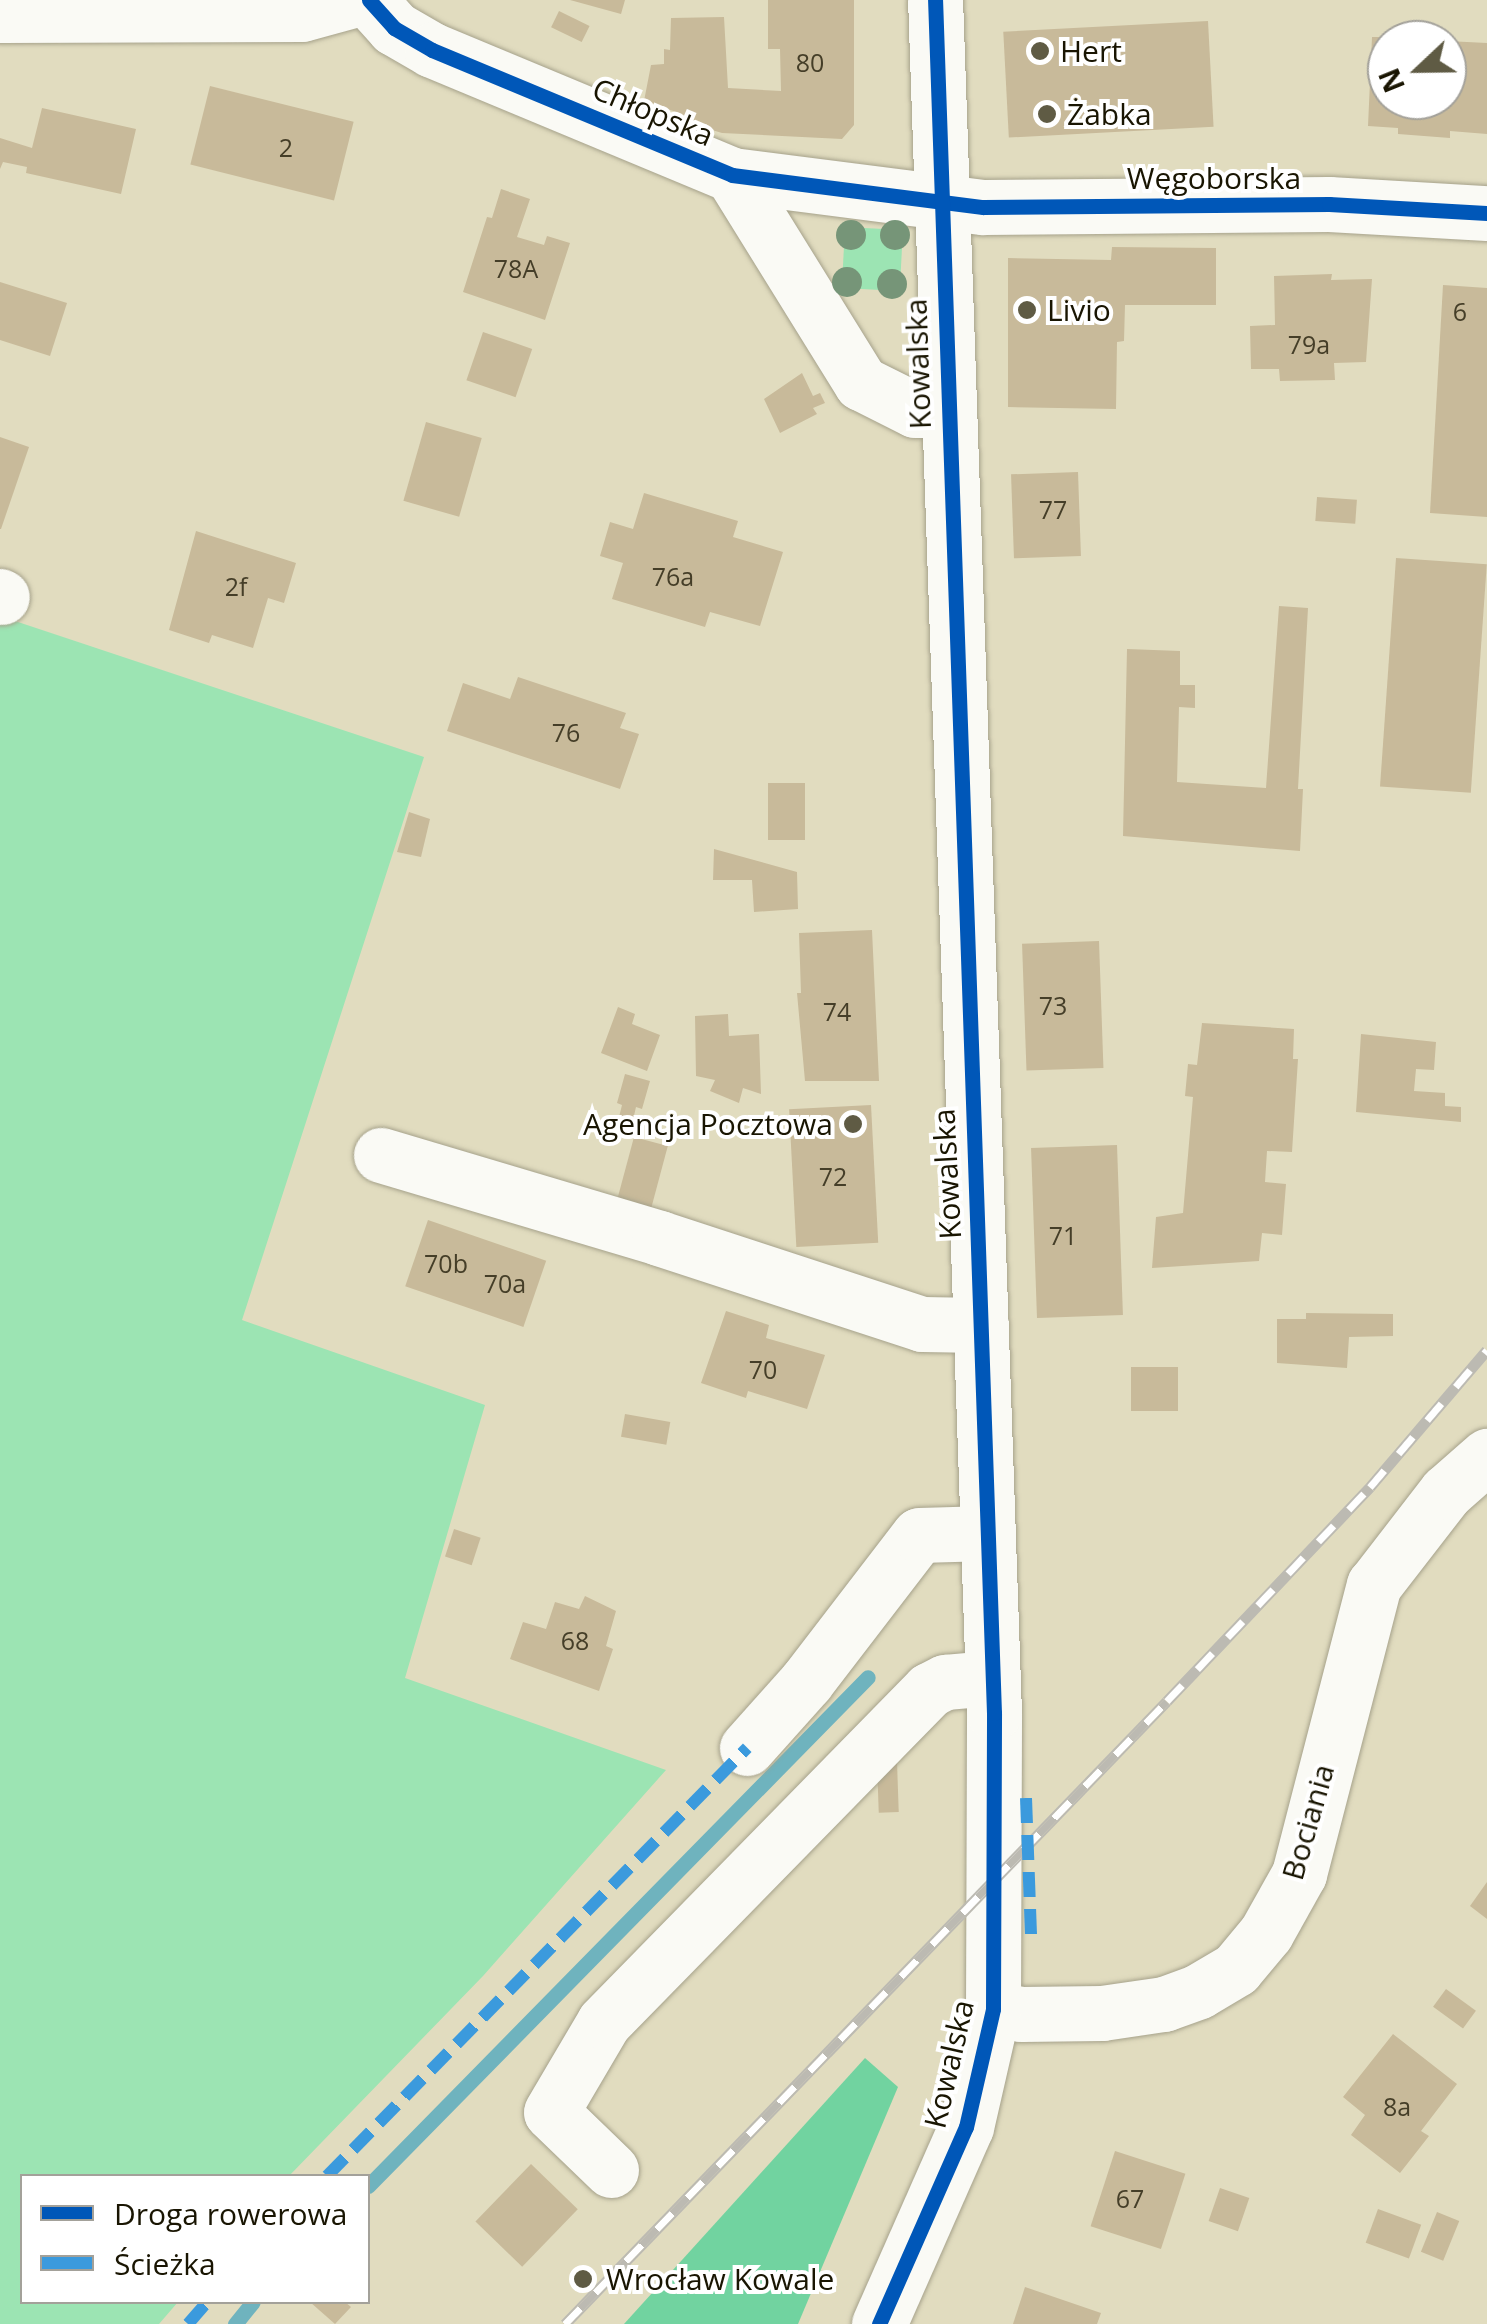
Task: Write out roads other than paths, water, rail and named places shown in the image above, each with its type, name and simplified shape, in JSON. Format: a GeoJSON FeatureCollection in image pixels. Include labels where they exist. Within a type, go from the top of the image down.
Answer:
{"type":"FeatureCollection","features":[{"type":"Feature","properties":{"kind":"street"},"geometry":{"type":"LineString","coordinates":[[0,14],[302,14],[354,0]]}},
{"type":"Feature","properties":{"kind":"street","name":"Chłopska"},"geometry":{"type":"LineString","coordinates":[[370,0],[394,28],[432,50],[732,175],[942,201]]}},
{"type":"Feature","properties":{"kind":"street","name":"Kowalska"},"geometry":{"type":"LineString","coordinates":[[879,2324],[966,2127],[993,2009],[988,1533],[935,0]]}},
{"type":"Feature","properties":{"kind":"street","name":"Chłopska"},"geometry":{"type":"LineString","coordinates":[[732,175],[861,383],[915,410],[947,410]]}},
{"type":"Feature","properties":{"kind":"street","name":"Węgoborska"},"geometry":{"type":"LineString","coordinates":[[942,201],[983,207],[1395,205],[1487,214]]}},
{"type":"Feature","properties":{"kind":"street"},"geometry":{"type":"LineString","coordinates":[[381,1155],[659,1238],[922,1324],[981,1325]]}},
{"type":"Feature","properties":{"kind":"street","name":"Bociania"},"geometry":{"type":"LineString","coordinates":[[993,2009],[1048,2014],[1164,2004],[1199,1992],[1236,1968],[1266,1932],[1298,1874],[1374,1585],[1446,1492],[1487,1456]]}},
{"type":"Feature","properties":{"kind":"street"},"geometry":{"type":"LineString","coordinates":[[747,1748],[806,1682],[920,1535],[988,1533]]}},
{"type":"Feature","properties":{"kind":"street"},"geometry":{"type":"LineString","coordinates":[[611,2170],[551,2112],[604,2022],[929,1690],[945,1682],[992,1678]]}},
{"type":"Feature","properties":{"kind":"waterway"},"geometry":{"type":"LineString","coordinates":[[370,2184],[868,1677]]}},
{"type":"Feature","properties":{"kind":"waterway"},"geometry":{"type":"LineString","coordinates":[[235,2324],[251,2304]]}},
{"type":"Feature","properties":{"kind":"railway"},"geometry":{"type":"LineString","coordinates":[[565,2324],[1370,1487],[1487,1350]]}},
{"type":"Feature","properties":{"kind":"place","name":"Hert"},"geometry":{"type":"Point","coordinates":[1040,51]}},
{"type":"Feature","properties":{"kind":"place","name":"Żabka"},"geometry":{"type":"Point","coordinates":[1047,114]}},
{"type":"Feature","properties":{"kind":"place","name":"Livio"},"geometry":{"type":"Point","coordinates":[1027,310]}},
{"type":"Feature","properties":{"kind":"place","name":"Agencja Pocztowa"},"geometry":{"type":"Point","coordinates":[853,1124]}},
{"type":"Feature","properties":{"kind":"place","name":"Wrocław Kowale"},"geometry":{"type":"Point","coordinates":[583,2279]}}]}
